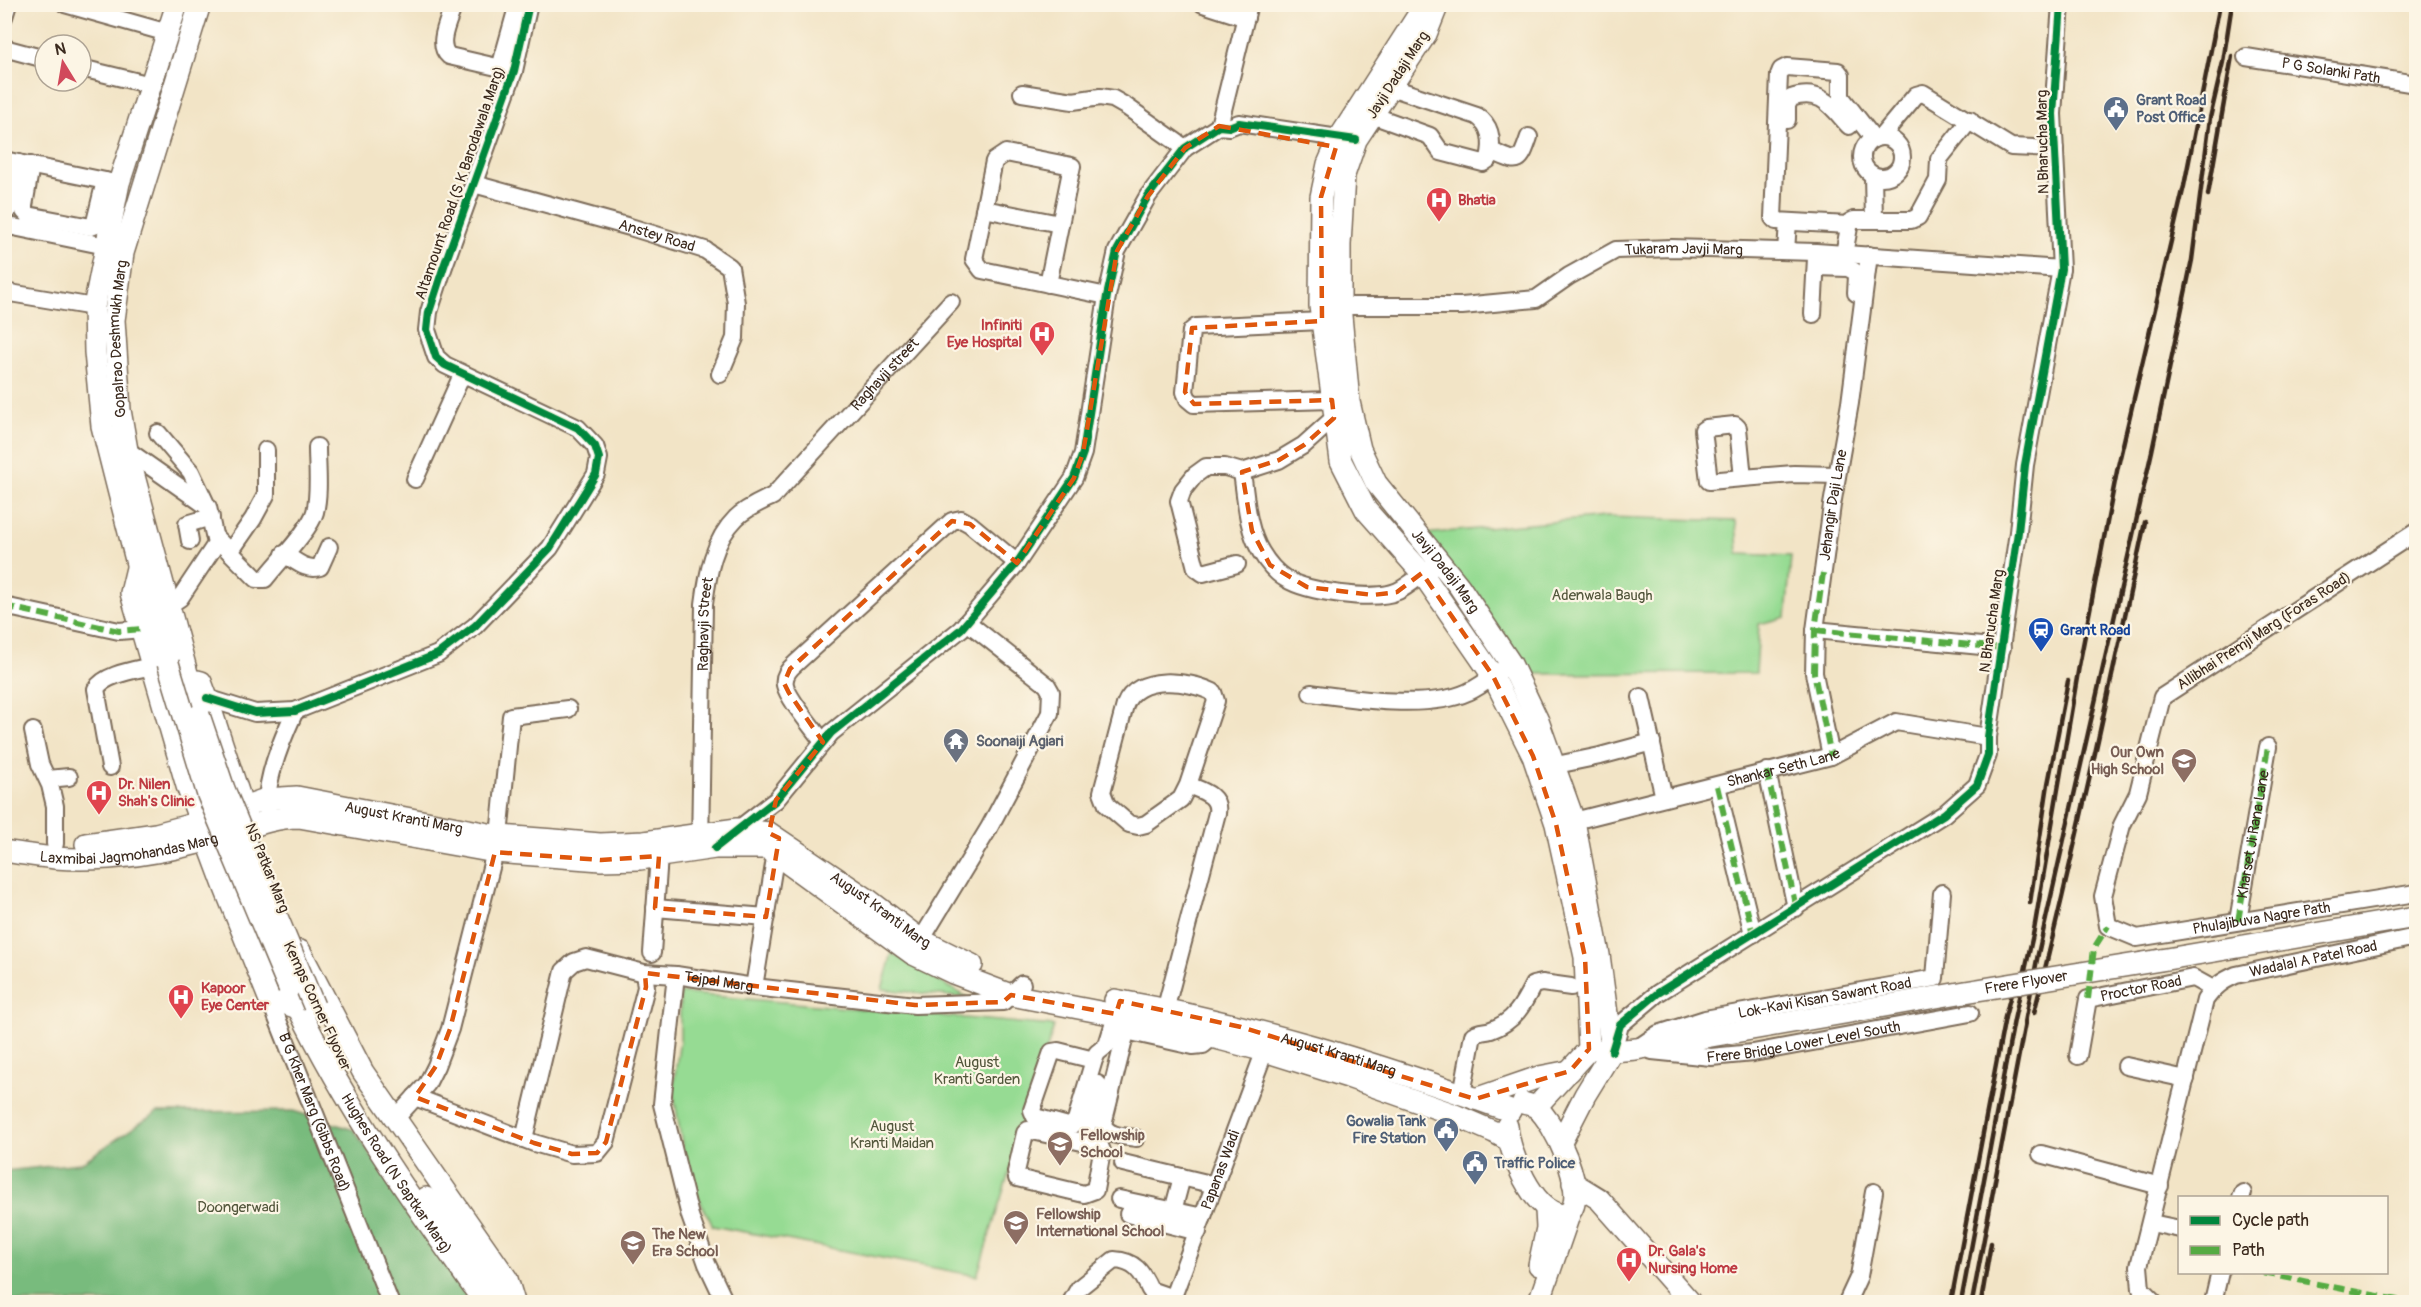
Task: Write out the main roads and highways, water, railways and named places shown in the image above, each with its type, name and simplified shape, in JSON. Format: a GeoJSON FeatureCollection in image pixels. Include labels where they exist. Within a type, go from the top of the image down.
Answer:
{"type":"FeatureCollection","features":[{"type":"Feature","properties":{"kind":"main road","name":"Gopalrao Deshmukh Marg"},"geometry":{"type":"LineString","coordinates":[[160,664],[102,426],[95,352],[94,307],[106,246],[112,182],[151,85],[177,4]]}},
{"type":"Feature","properties":{"kind":"main road","name":"Gopalrao Deshmukh Marg"},"geometry":{"type":"LineString","coordinates":[[186,678],[127,450],[120,410],[114,320],[123,253],[200,4]]}},
{"type":"Feature","properties":{"kind":"main road","name":"Javji Dadaji Marg"},"geometry":{"type":"LineString","coordinates":[[1422,4],[1417,17],[1346,144],[1340,244],[1327,311],[1333,409],[1341,461],[1366,510],[1422,573],[1493,676],[1538,721],[1556,825],[1585,957],[1589,1049]]}},
{"type":"Feature","properties":{"kind":"main road","name":"Javji Dadaji Marg"},"geometry":{"type":"LineString","coordinates":[[1346,144],[1372,115],[1426,34],[1438,4]]}},
{"type":"Feature","properties":{"kind":"main road","name":"Javji Dadaji Marg"},"geometry":{"type":"LineString","coordinates":[[1327,311],[1360,449],[1376,483],[1442,562],[1511,664],[1518,703]]}},
{"type":"Feature","properties":{"kind":"main road"},"geometry":{"type":"LineString","coordinates":[[137,564],[131,594],[142,629],[160,664]]}},
{"type":"Feature","properties":{"kind":"main road","name":"B G Kher Marg (Gibbs Road)"},"geometry":{"type":"LineString","coordinates":[[160,664],[187,786],[270,998],[306,1007]]}},
{"type":"Feature","properties":{"kind":"main road","name":"Kemps Corner Flyover"},"geometry":{"type":"LineString","coordinates":[[160,664],[208,795],[289,988],[306,1007],[409,1175],[507,1302]]}},
{"type":"Feature","properties":{"kind":"main road","name":"Kemps Corner Flyover"},"geometry":{"type":"LineString","coordinates":[[186,678],[201,701],[224,789],[306,1007]]}},
{"type":"Feature","properties":{"kind":"main road","name":"NS Patkar Marg"},"geometry":{"type":"LineString","coordinates":[[201,701],[243,806],[259,824],[301,952],[363,1072],[507,1279],[514,1302]]}},
{"type":"Feature","properties":{"kind":"main road","name":"Javji Dadaji Marg"},"geometry":{"type":"LineString","coordinates":[[1546,767],[1574,821],[1599,955],[1612,1052]]}},
{"type":"Feature","properties":{"kind":"main road"},"geometry":{"type":"LineString","coordinates":[[164,831],[180,814],[187,786]]}},
{"type":"Feature","properties":{"kind":"main road","name":"August Kranti Marg"},"geometry":{"type":"LineString","coordinates":[[204,832],[243,806],[266,799],[297,797],[349,816],[497,844],[553,848],[633,843],[773,843]]}},
{"type":"Feature","properties":{"kind":"main road","name":"August Kranti Marg"},"geometry":{"type":"LineString","coordinates":[[259,824],[279,817],[349,816]]}},
{"type":"Feature","properties":{"kind":"main road","name":"Laxmibai Jagmohandas Marg"},"geometry":{"type":"LineString","coordinates":[[4,851],[57,858],[107,857],[165,850],[204,832],[259,824]]}},
{"type":"Feature","properties":{"kind":"main road","name":"August Kranti Marg"},"geometry":{"type":"LineString","coordinates":[[553,848],[601,860],[659,856],[705,844],[737,829],[773,843],[917,947],[960,961],[1017,990],[1125,1013],[1163,1016],[1468,1097],[1510,1112]]}},
{"type":"Feature","properties":{"kind":"main road"},"geometry":{"type":"LineString","coordinates":[[4,837],[55,844],[104,843],[164,831],[204,832]]}},
{"type":"Feature","properties":{"kind":"main road","name":"Frere Flyover"},"geometry":{"type":"LineString","coordinates":[[1589,1049],[1612,1052],[1636,1049],[2416,918]]}},
{"type":"Feature","properties":{"kind":"main road","name":"Hughes Road (N Saptkar Marg)"},"geometry":{"type":"LineString","coordinates":[[306,1007],[333,1071],[399,1183],[483,1302]]}},
{"type":"Feature","properties":{"kind":"main road","name":"August Kranti Marg"},"geometry":{"type":"LineString","coordinates":[[1268,1044],[1442,1110],[1508,1140]]}},
{"type":"Feature","properties":{"kind":"main road"},"geometry":{"type":"LineString","coordinates":[[1536,1107],[1589,1049]]}},
{"type":"Feature","properties":{"kind":"main road"},"geometry":{"type":"LineString","coordinates":[[1561,1142],[1585,1095],[1612,1052]]}},
{"type":"Feature","properties":{"kind":"main road"},"geometry":{"type":"LineString","coordinates":[[1468,1097],[1539,1077],[1570,1071]]}},
{"type":"Feature","properties":{"kind":"main road"},"geometry":{"type":"LineString","coordinates":[[1525,1302],[1541,1260],[1547,1228],[1546,1210],[1514,1159],[1508,1140],[1510,1112],[1517,1103],[1536,1107],[1561,1142],[1573,1183],[1574,1206],[1539,1302]]}},
{"type":"Feature","properties":{"kind":"main road"},"geometry":{"type":"LineString","coordinates":[[1573,1183],[1599,1199],[1690,1302]]}},
{"type":"Feature","properties":{"kind":"main road"},"geometry":{"type":"LineString","coordinates":[[1546,1210],[1562,1215],[1570,1212]]}},
{"type":"Feature","properties":{"kind":"railway"},"geometry":{"type":"LineString","coordinates":[[1961,1302],[2014,1020],[2034,930],[2079,666],[2118,466],[2184,186],[2220,4]]}},
{"type":"Feature","properties":{"kind":"railway"},"geometry":{"type":"LineString","coordinates":[[1972,1302],[2038,954],[2152,451],[2192,260],[2210,118],[2223,62],[2232,4]]}},
{"type":"Feature","properties":{"kind":"railway"},"geometry":{"type":"LineString","coordinates":[[2208,195],[2232,56]]}},
{"type":"Feature","properties":{"kind":"railway"},"geometry":{"type":"LineString","coordinates":[[2034,1013],[2078,829],[2145,522]]}},
{"type":"Feature","properties":{"kind":"railway"},"geometry":{"type":"LineString","coordinates":[[2030,903],[2048,784],[2068,681]]}},
{"type":"Feature","properties":{"kind":"railway"},"geometry":{"type":"LineString","coordinates":[[1951,1302],[2005,1017],[2015,979]]}},
{"type":"Feature","properties":{"kind":"railway"},"geometry":{"type":"LineString","coordinates":[[1981,1302],[1991,1243]]}},
{"type":"Feature","properties":{"kind":"place","name":"Grant Road Post Office"},"geometry":{"type":"Point","coordinates":[2116,132]}},
{"type":"Feature","properties":{"kind":"place","name":"Bhatia"},"geometry":{"type":"Point","coordinates":[1439,223]}},
{"type":"Feature","properties":{"kind":"place","name":"Infiniti Eye Hospital"},"geometry":{"type":"Point","coordinates":[1042,357]}},
{"type":"Feature","properties":{"kind":"place","name":"Grant Road"},"geometry":{"type":"Point","coordinates":[2041,653]}},
{"type":"Feature","properties":{"kind":"place","name":"Soonaiji Agiari"},"geometry":{"type":"Point","coordinates":[956,764]}},
{"type":"Feature","properties":{"kind":"place","name":"Our Own High School"},"geometry":{"type":"Point","coordinates":[2184,784]}},
{"type":"Feature","properties":{"kind":"place","name":"Dr. Nilen Shah's Clinic"},"geometry":{"type":"Point","coordinates":[99,816]}},
{"type":"Feature","properties":{"kind":"place","name":"Kapoor Eye Center"},"geometry":{"type":"Point","coordinates":[181,1020]}},
{"type":"Feature","properties":{"kind":"place","name":"Gowalia Tank Fire Station"},"geometry":{"type":"Point","coordinates":[1446,1153]}},
{"type":"Feature","properties":{"kind":"place","name":"Fellowship School"},"geometry":{"type":"Point","coordinates":[1060,1167]}},
{"type":"Feature","properties":{"kind":"place","name":"Traffic Police"},"geometry":{"type":"Point","coordinates":[1475,1186]}},
{"type":"Feature","properties":{"kind":"place","name":"Fellowship International School"},"geometry":{"type":"Point","coordinates":[1016,1246]}},
{"type":"Feature","properties":{"kind":"place","name":"The New Era School"},"geometry":{"type":"Point","coordinates":[633,1266]}},
{"type":"Feature","properties":{"kind":"place","name":"Dr. Gala's Nursing Home"},"geometry":{"type":"Point","coordinates":[1629,1283]}},
{"type":"Feature","properties":{"kind":"park label","name":"Adenwala Baugh"},"geometry":{"type":"Point","coordinates":[1602,595]}},
{"type":"Feature","properties":{"kind":"park label","name":"August Kranti Garden"},"geometry":{"type":"Point","coordinates":[977,1070]}},
{"type":"Feature","properties":{"kind":"park label","name":"August Kranti Maidan"},"geometry":{"type":"Point","coordinates":[892,1134]}},
{"type":"Feature","properties":{"kind":"park label","name":"Doongerwadi"},"geometry":{"type":"Point","coordinates":[238,1207]}}]}
